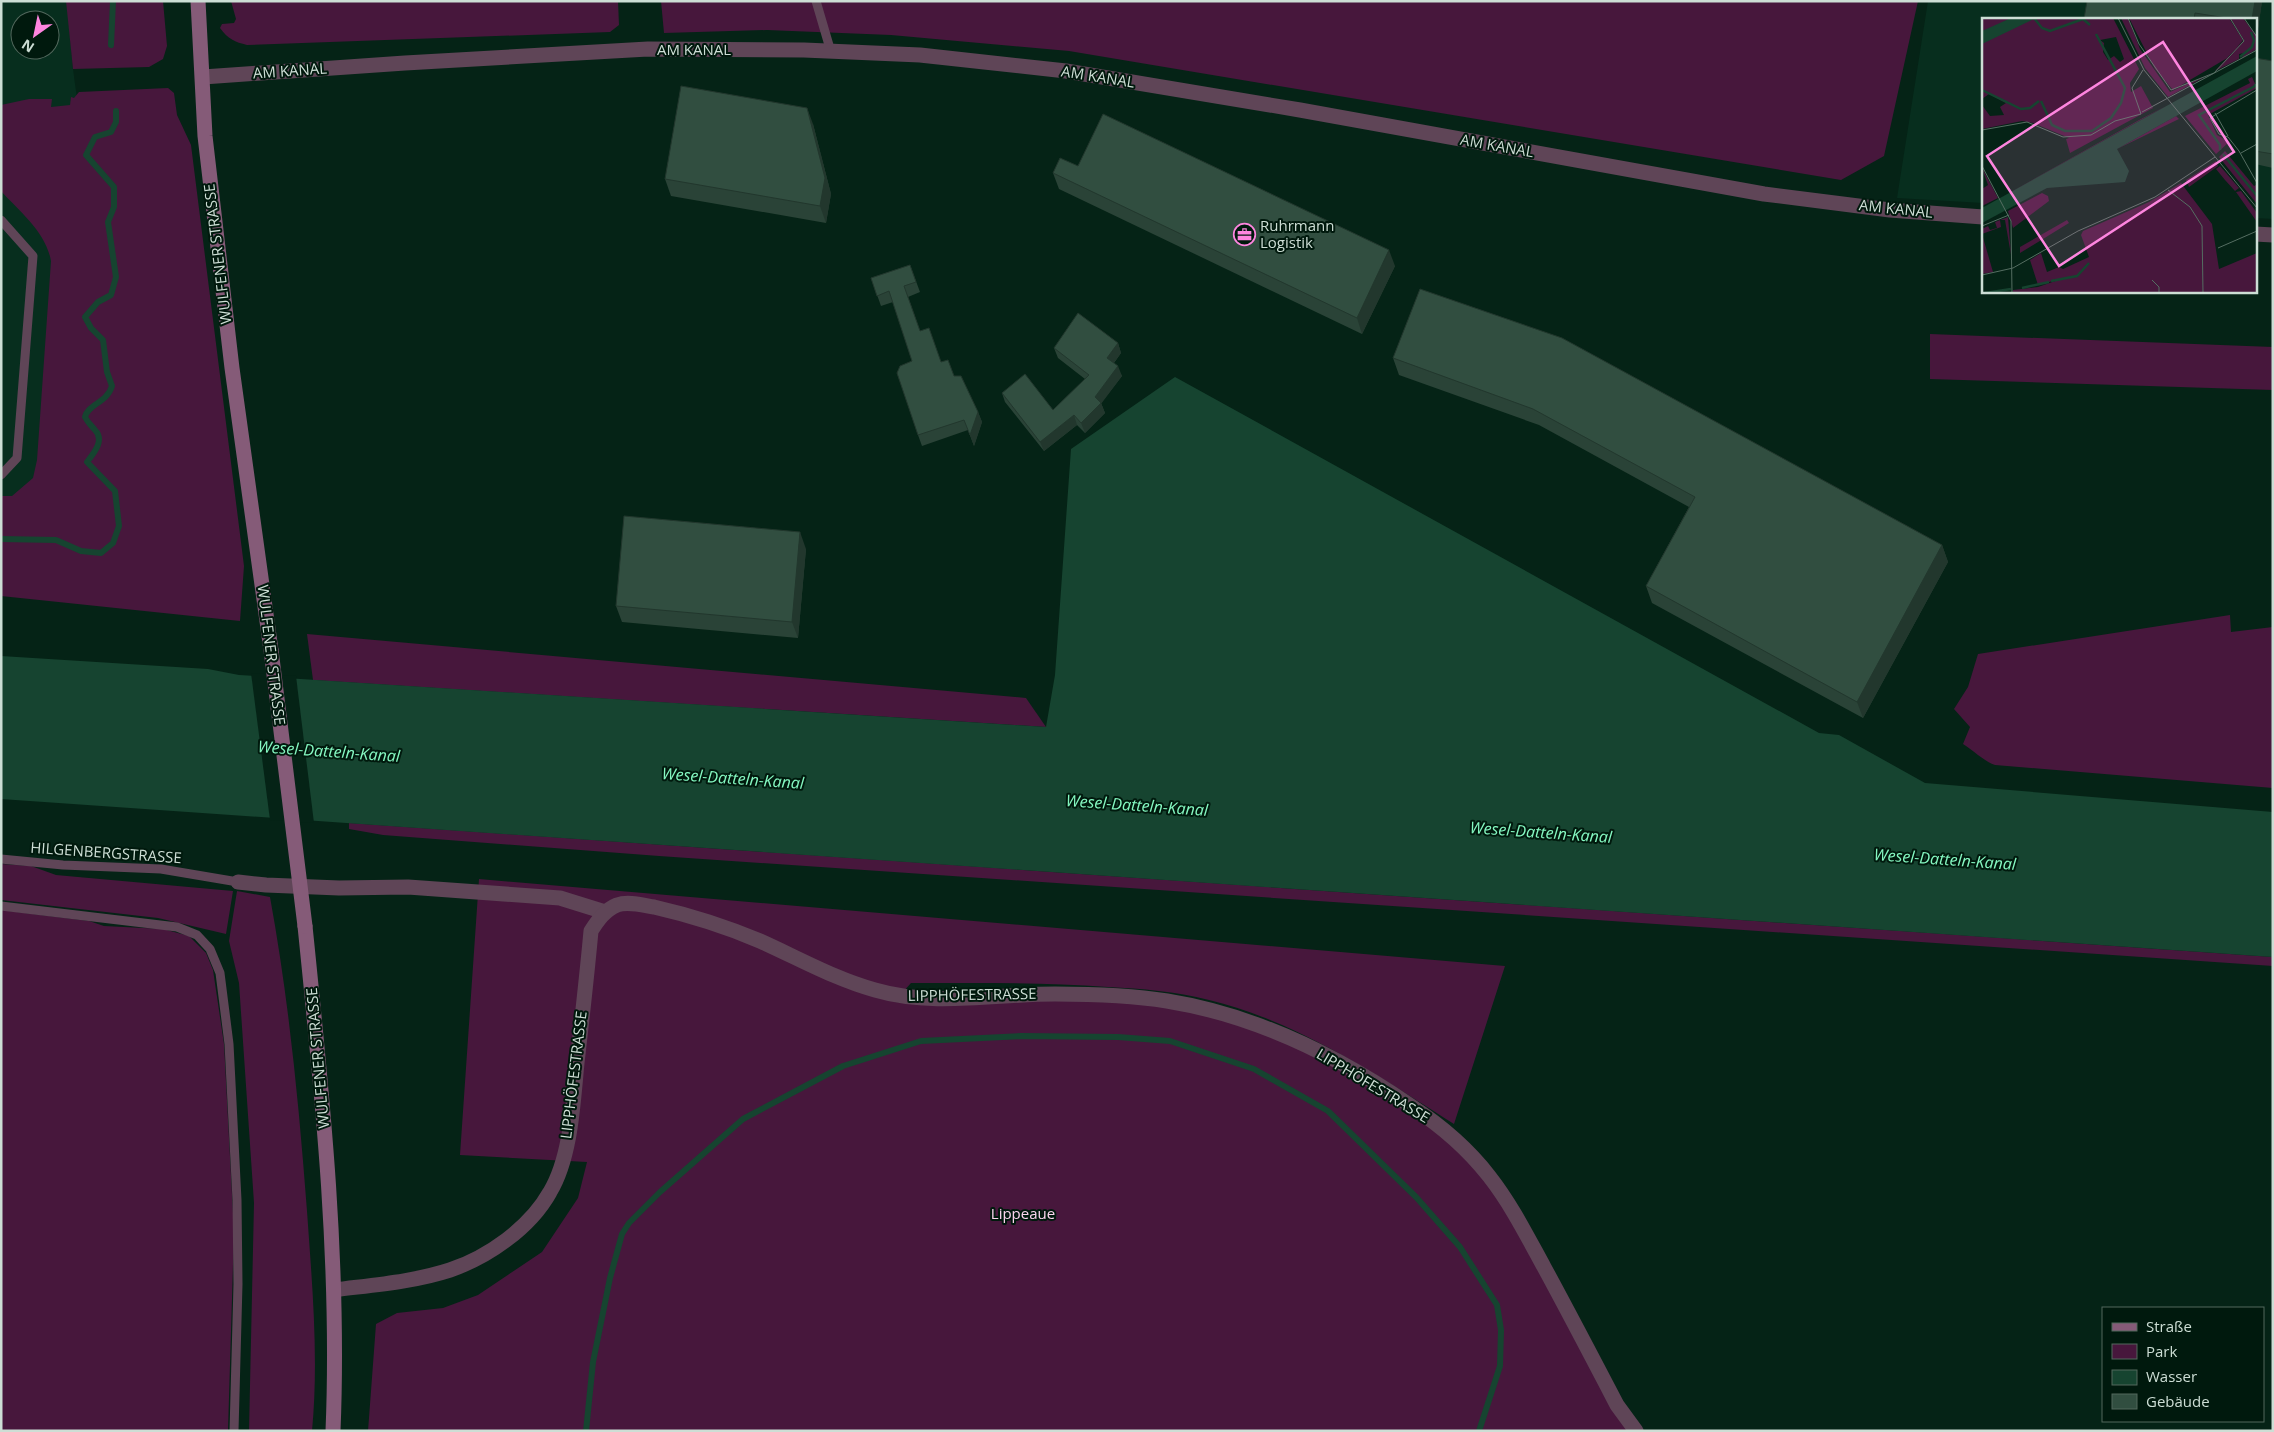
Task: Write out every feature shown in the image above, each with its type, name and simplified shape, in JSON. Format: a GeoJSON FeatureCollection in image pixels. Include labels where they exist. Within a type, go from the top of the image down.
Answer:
{"type":"FeatureCollection","features":[{"type":"Feature","properties":{"kind":"main road","name":"WULFENER STRASSE"},"geometry":{"type":"LineString","coordinates":[[198,1],[203,77],[204,136],[227,330],[271,650],[305,926],[323,1105],[334,1290],[333,1431]]}},
{"type":"Feature","properties":{"kind":"street","name":"AM KANAL"},"geometry":{"type":"LineString","coordinates":[[203,77],[405,62],[634,50],[804,50],[920,55],[1066,71],[1300,110],[1764,194],[1890,210],[1982,217]]}},
{"type":"Feature","properties":{"kind":"street"},"geometry":{"type":"LineString","coordinates":[[2256,234],[2273,235]]}},
{"type":"Feature","properties":{"kind":"street"},"geometry":{"type":"LineString","coordinates":[[238,882],[321,887],[408,888],[560,898],[605,912]]}},
{"type":"Feature","properties":{"kind":"street","name":"LIPPHÖFESTRASSE"},"geometry":{"type":"LineString","coordinates":[[334,1290],[450,1270],[493,1249],[528,1221],[550,1193],[562,1163],[572,1113],[591,931],[605,912],[619,904],[628,903],[670,911],[758,940],[855,984],[901,996],[935,998],[1052,994],[1109,996],[1165,1001],[1206,1009],[1272,1031],[1336,1061],[1426,1116],[1461,1146],[1488,1175],[1513,1210],[1617,1404],[1636,1431]]}},
{"type":"Feature","properties":{"kind":"lane"},"geometry":{"type":"LineString","coordinates":[[816,1],[831,52]]}},
{"type":"Feature","properties":{"kind":"lane"},"geometry":{"type":"LineString","coordinates":[[1,220],[33,256],[17,458],[1,475]]}},
{"type":"Feature","properties":{"kind":"lane","name":"HILGENBERGSTRASSE"},"geometry":{"type":"LineString","coordinates":[[1,859],[63,865],[161,869],[238,882]]}},
{"type":"Feature","properties":{"kind":"lane"},"geometry":{"type":"LineString","coordinates":[[1,906],[177,927],[197,935],[210,949],[220,973],[229,1044],[237,1200],[238,1284],[234,1431]]}},
{"type":"Feature","properties":{"kind":"shaded area"},"geometry":{"type":"Polygon","coordinates":[[[1,1],[67,1],[73,69],[143,588],[1,579],[1,1]]]}},
{"type":"Feature","properties":{"kind":"shaded area"},"geometry":{"type":"Polygon","coordinates":[[[1928,1],[2273,1],[2273,219],[2256,218],[2256,18],[1982,18],[1982,203],[1897,198],[1928,1]]]}},
{"type":"Feature","properties":{"kind":"green space"},"geometry":{"type":"Polygon","coordinates":[[[66,1],[163,1],[167,46],[163,59],[149,67],[73,69],[66,1]]]}},
{"type":"Feature","properties":{"kind":"green space"},"geometry":{"type":"Polygon","coordinates":[[[231,1],[618,1],[619,25],[610,32],[247,45],[232,40],[220,28],[222,24],[234,23],[236,19],[231,1]]]}},
{"type":"Feature","properties":{"kind":"green space"},"geometry":{"type":"Polygon","coordinates":[[[661,1],[1918,1],[1884,156],[1841,180],[1069,51],[891,35],[767,30],[664,33],[661,1]]]}},
{"type":"Feature","properties":{"kind":"green space"},"geometry":{"type":"Polygon","coordinates":[[[168,88],[174,93],[177,115],[191,145],[244,566],[240,621],[1,596],[1,496],[12,496],[33,478],[37,460],[51,261],[44,241],[38,232],[1,191],[1,105],[29,99],[52,99],[51,107],[70,105],[71,97],[74,98],[79,92],[168,88]]]}},
{"type":"Feature","properties":{"kind":"green space"},"geometry":{"type":"Polygon","coordinates":[[[1930,334],[2273,347],[2273,390],[1930,379],[1930,334]]]}},
{"type":"Feature","properties":{"kind":"green space"},"geometry":{"type":"Polygon","coordinates":[[[2230,615],[2231,632],[2273,627],[2273,788],[1995,765],[1983,759],[1963,744],[1970,727],[1954,709],[1968,687],[1978,654],[2230,615]]]}},
{"type":"Feature","properties":{"kind":"green space"},"geometry":{"type":"Polygon","coordinates":[[[307,634],[1026,698],[1046,727],[313,680],[307,634]]]}},
{"type":"Feature","properties":{"kind":"green space"},"geometry":{"type":"Polygon","coordinates":[[[349,823],[2273,957],[2273,966],[659,856],[383,835],[349,829],[349,823]]]}},
{"type":"Feature","properties":{"kind":"green space"},"geometry":{"type":"Polygon","coordinates":[[[1,864],[31,866],[56,875],[233,891],[226,934],[158,918],[1,900],[1,864]]]}},
{"type":"Feature","properties":{"kind":"green space","name":"Lippeaue"},"geometry":{"type":"Polygon","coordinates":[[[479,879],[1505,966],[1454,1124],[1366,1069],[1306,1036],[1242,1010],[1184,994],[1083,985],[911,983],[894,1002],[927,1003],[1005,997],[1174,1002],[1272,1028],[1421,1111],[1503,1198],[1637,1431],[368,1431],[376,1324],[397,1313],[443,1308],[478,1295],[542,1252],[578,1198],[587,1162],[460,1155],[479,879]]]}},
{"type":"Feature","properties":{"kind":"green space"},"geometry":{"type":"Polygon","coordinates":[[[237,891],[270,897],[283,975],[297,1092],[311,1265],[315,1348],[312,1431],[249,1431],[254,1203],[239,983],[229,941],[237,891]]]}},
{"type":"Feature","properties":{"kind":"green space"},"geometry":{"type":"Polygon","coordinates":[[[1,910],[89,921],[104,926],[163,929],[189,936],[206,953],[213,970],[224,1044],[234,1232],[228,1431],[1,1431],[1,910]]]}},
{"type":"Feature","properties":{"kind":"water","name":"Wesel-Datteln-Kanal"},"geometry":{"type":"Polygon","coordinates":[[[1175,377],[1819,733],[1839,735],[1925,783],[2273,812],[2273,957],[1,799],[1,656],[208,669],[239,675],[1046,727],[1055,675],[1071,449],[1175,377]]]}},
{"type":"Feature","properties":{"kind":"pier"},"geometry":{"type":"Polygon","coordinates":[[[251,673],[296,676],[314,823],[270,820],[251,673]]]}},
{"type":"Feature","properties":{"kind":"building"},"geometry":{"type":"Polygon","coordinates":[[[2087,1],[2255,1],[2252,18],[2227,18],[2195,13],[2194,18],[2084,18],[2087,1]]]}},
{"type":"Feature","properties":{"kind":"building"},"geometry":{"type":"Polygon","coordinates":[[[2256,58],[2273,61],[2273,154],[2256,151],[2256,58]]]}},
{"type":"Feature","properties":{"kind":"building"},"geometry":{"type":"Polygon","coordinates":[[[681,86],[807,108],[825,178],[820,206],[665,179],[681,86]]]}},
{"type":"Feature","properties":{"kind":"building","name":"Ruhrmann Logistik"},"geometry":{"type":"Polygon","coordinates":[[[1103,114],[1389,250],[1357,318],[1053,173],[1060,158],[1078,166],[1103,114]]]}},
{"type":"Feature","properties":{"kind":"building"},"geometry":{"type":"Polygon","coordinates":[[[910,265],[916,282],[904,286],[920,331],[929,328],[941,362],[948,360],[954,376],[961,376],[978,412],[970,435],[964,420],[918,435],[897,373],[900,366],[912,361],[889,291],[877,296],[871,278],[910,265]]]}},
{"type":"Feature","properties":{"kind":"building"},"geometry":{"type":"Polygon","coordinates":[[[1420,289],[1562,338],[1942,545],[1857,702],[1646,586],[1695,497],[1533,409],[1393,358],[1420,289]]]}},
{"type":"Feature","properties":{"kind":"building"},"geometry":{"type":"Polygon","coordinates":[[[1078,313],[1118,343],[1107,358],[1118,366],[1095,397],[1101,403],[1081,423],[1074,415],[1040,442],[1002,393],[1025,374],[1053,410],[1089,375],[1054,348],[1078,313]]]}},
{"type":"Feature","properties":{"kind":"building"},"geometry":{"type":"Polygon","coordinates":[[[624,516],[800,532],[792,622],[616,606],[624,516]]]}},
{"type":"Feature","properties":{"kind":"waterway"},"geometry":{"type":"LineString","coordinates":[[111,45],[113,1]]}},
{"type":"Feature","properties":{"kind":"waterway"},"geometry":{"type":"LineString","coordinates":[[1,539],[56,540],[81,551],[101,553],[113,543],[119,526],[115,491],[87,462],[93,455],[99,438],[85,417],[90,409],[110,392],[112,386],[107,372],[103,340],[91,328],[85,317],[98,302],[111,295],[116,277],[108,222],[114,207],[114,187],[86,155],[95,137],[111,132],[116,122],[116,111]]}},
{"type":"Feature","properties":{"kind":"waterway"},"geometry":{"type":"LineString","coordinates":[[586,1431],[593,1362],[610,1278],[622,1234],[629,1223],[660,1192],[743,1119],[843,1066],[921,1041],[1021,1036],[1118,1037],[1170,1041],[1254,1069],[1328,1111],[1416,1197],[1460,1247],[1497,1305],[1501,1330],[1500,1366],[1479,1431]]}},
{"type":"Feature","properties":{"kind":"place","name":"Ruhrmann Logistik"},"geometry":{"type":"Point","coordinates":[1244,235]}}]}
